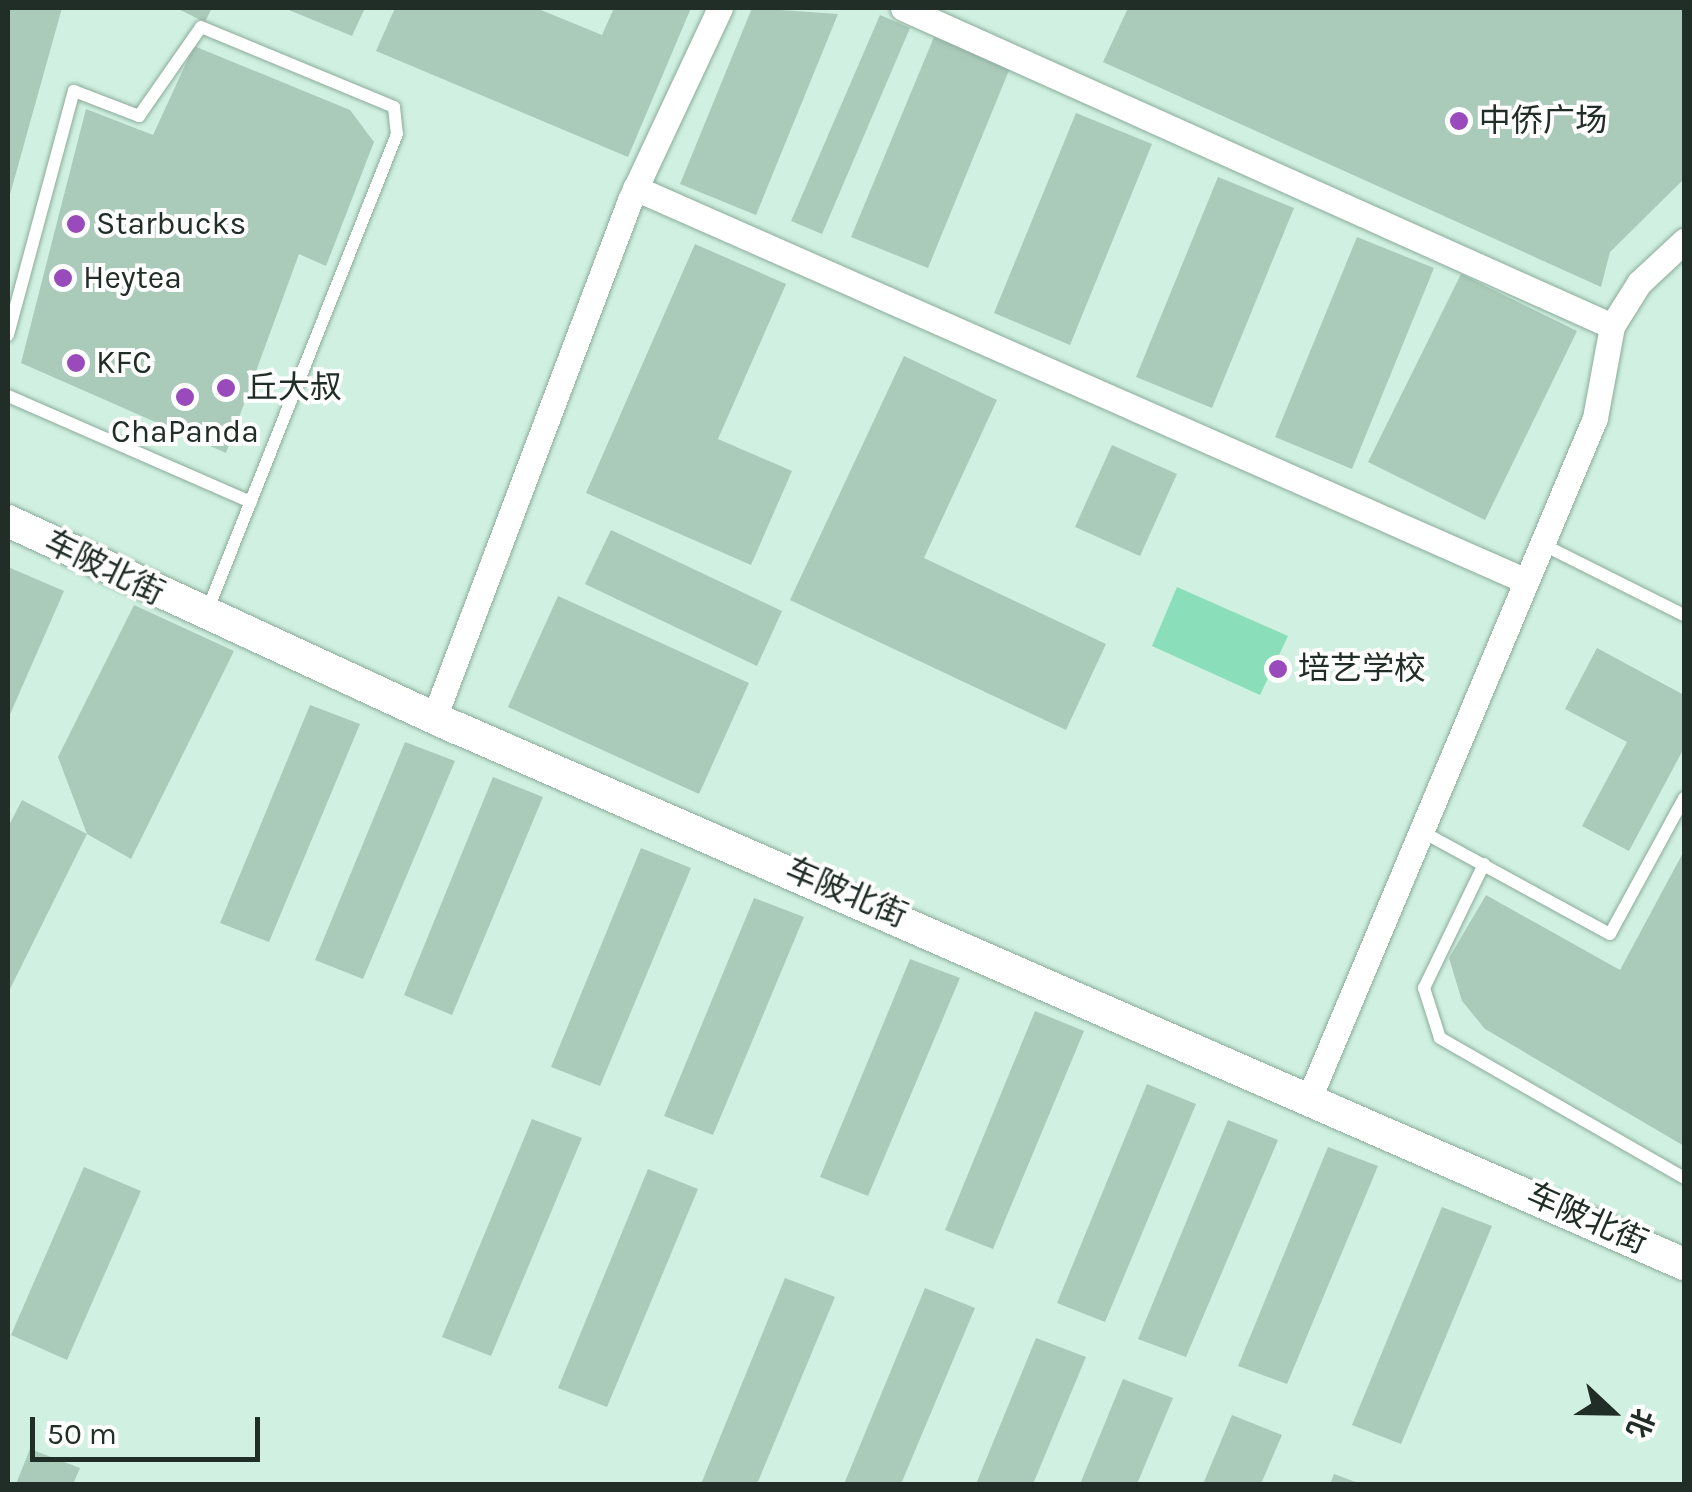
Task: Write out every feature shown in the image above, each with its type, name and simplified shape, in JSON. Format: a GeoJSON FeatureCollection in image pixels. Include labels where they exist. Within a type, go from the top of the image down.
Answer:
{"type":"FeatureCollection","features":[{"type":"Feature","properties":{"kind":"street"},"geometry":{"type":"LineString","coordinates":[[434,718],[635,188],[720,8]]}},
{"type":"Feature","properties":{"kind":"street"},"geometry":{"type":"LineString","coordinates":[[903,8],[1612,326]]}},
{"type":"Feature","properties":{"kind":"street"},"geometry":{"type":"LineString","coordinates":[[635,188],[1526,581]]}},
{"type":"Feature","properties":{"kind":"street"},"geometry":{"type":"LineString","coordinates":[[1310,1096],[1595,418],[1612,326],[1638,283],[1684,241]]}},
{"type":"Feature","properties":{"kind":"street","name":"车陂北街"},"geometry":{"type":"LineString","coordinates":[[8,522],[434,718],[1310,1096],[1684,1264]]}},
{"type":"Feature","properties":{"kind":"lane"},"geometry":{"type":"LineString","coordinates":[[8,334],[74,91],[140,116],[201,27],[394,107],[398,134],[206,616]]}},
{"type":"Feature","properties":{"kind":"lane"},"geometry":{"type":"LineString","coordinates":[[8,396],[251,502]]}},
{"type":"Feature","properties":{"kind":"lane"},"geometry":{"type":"LineString","coordinates":[[1542,544],[1684,615]]}},
{"type":"Feature","properties":{"kind":"lane"},"geometry":{"type":"LineString","coordinates":[[1421,831],[1610,934],[1684,798]]}},
{"type":"Feature","properties":{"kind":"lane"},"geometry":{"type":"LineString","coordinates":[[1484,864],[1424,988],[1440,1038],[1684,1178]]}},
{"type":"Feature","properties":{"kind":"green space"},"geometry":{"type":"Polygon","coordinates":[[[1177,587],[1288,636],[1260,695],[1152,646],[1177,587]]]}},
{"type":"Feature","properties":{"kind":"building"},"geometry":{"type":"Polygon","coordinates":[[[8,8],[62,8],[9,198],[8,197],[8,8]]]}},
{"type":"Feature","properties":{"kind":"building"},"geometry":{"type":"Polygon","coordinates":[[[176,8],[212,8],[205,22],[176,8]]]}},
{"type":"Feature","properties":{"kind":"building"},"geometry":{"type":"Polygon","coordinates":[[[284,8],[365,8],[352,36],[284,8]]]}},
{"type":"Feature","properties":{"kind":"building"},"geometry":{"type":"Polygon","coordinates":[[[395,8],[536,8],[602,35],[614,8],[691,8],[628,157],[376,51],[395,8]]]}},
{"type":"Feature","properties":{"kind":"building"},"geometry":{"type":"Polygon","coordinates":[[[752,8],[838,14],[756,215],[680,184],[752,8]]]}},
{"type":"Feature","properties":{"kind":"building","name":"中侨广场"},"geometry":{"type":"Polygon","coordinates":[[[1128,8],[1684,8],[1684,179],[1610,252],[1601,287],[1103,62],[1128,8]]]}},
{"type":"Feature","properties":{"kind":"building"},"geometry":{"type":"Polygon","coordinates":[[[880,15],[910,28],[822,234],[791,221],[880,15]]]}},
{"type":"Feature","properties":{"kind":"building"},"geometry":{"type":"Polygon","coordinates":[[[934,37],[1010,68],[928,268],[851,237],[934,37]]]}},
{"type":"Feature","properties":{"kind":"building"},"geometry":{"type":"Polygon","coordinates":[[[194,46],[350,110],[374,142],[326,266],[299,254],[226,453],[21,363],[86,109],[153,135],[194,46]]]}},
{"type":"Feature","properties":{"kind":"building"},"geometry":{"type":"Polygon","coordinates":[[[1076,113],[1152,144],[1070,345],[994,313],[1076,113]]]}},
{"type":"Feature","properties":{"kind":"building"},"geometry":{"type":"Polygon","coordinates":[[[1218,177],[1294,208],[1212,408],[1136,377],[1218,177]]]}},
{"type":"Feature","properties":{"kind":"building"},"geometry":{"type":"Polygon","coordinates":[[[1357,237],[1434,268],[1352,469],[1275,437],[1357,237]]]}},
{"type":"Feature","properties":{"kind":"building"},"geometry":{"type":"Polygon","coordinates":[[[695,244],[786,284],[718,439],[792,471],[751,565],[586,493],[695,244]]]}},
{"type":"Feature","properties":{"kind":"building"},"geometry":{"type":"Polygon","coordinates":[[[1461,274],[1577,331],[1485,520],[1368,462],[1461,274]]]}},
{"type":"Feature","properties":{"kind":"building"},"geometry":{"type":"Polygon","coordinates":[[[904,356],[997,400],[924,558],[1106,644],[1066,730],[790,600],[904,356]]]}},
{"type":"Feature","properties":{"kind":"building"},"geometry":{"type":"Polygon","coordinates":[[[1112,445],[1177,474],[1140,556],[1075,527],[1112,445]]]}},
{"type":"Feature","properties":{"kind":"building"},"geometry":{"type":"Polygon","coordinates":[[[611,530],[782,611],[757,666],[585,584],[611,530]]]}},
{"type":"Feature","properties":{"kind":"building"},"geometry":{"type":"Polygon","coordinates":[[[8,567],[64,591],[8,719],[8,567]]]}},
{"type":"Feature","properties":{"kind":"building"},"geometry":{"type":"Polygon","coordinates":[[[558,596],[749,683],[699,794],[508,707],[558,596]]]}},
{"type":"Feature","properties":{"kind":"building"},"geometry":{"type":"Polygon","coordinates":[[[134,605],[234,651],[131,859],[87,834],[58,757],[134,605]]]}},
{"type":"Feature","properties":{"kind":"building"},"geometry":{"type":"Polygon","coordinates":[[[1597,648],[1684,695],[1684,748],[1629,851],[1582,826],[1627,742],[1565,709],[1597,648]]]}},
{"type":"Feature","properties":{"kind":"building"},"geometry":{"type":"Polygon","coordinates":[[[310,705],[360,724],[269,942],[220,923],[310,705]]]}},
{"type":"Feature","properties":{"kind":"building"},"geometry":{"type":"Polygon","coordinates":[[[405,742],[455,761],[363,979],[315,960],[405,742]]]}},
{"type":"Feature","properties":{"kind":"building"},"geometry":{"type":"Polygon","coordinates":[[[493,777],[543,797],[452,1015],[404,995],[493,777]]]}},
{"type":"Feature","properties":{"kind":"building"},"geometry":{"type":"Polygon","coordinates":[[[22,800],[87,834],[8,993],[8,827],[22,800]]]}},
{"type":"Feature","properties":{"kind":"building"},"geometry":{"type":"Polygon","coordinates":[[[641,848],[691,868],[600,1086],[551,1067],[641,848]]]}},
{"type":"Feature","properties":{"kind":"building"},"geometry":{"type":"Polygon","coordinates":[[[1684,851],[1684,1146],[1485,1029],[1462,1001],[1449,958],[1486,895],[1620,970],[1684,851]]]}},
{"type":"Feature","properties":{"kind":"building"},"geometry":{"type":"Polygon","coordinates":[[[754,898],[804,917],[713,1135],[664,1116],[754,898]]]}},
{"type":"Feature","properties":{"kind":"building"},"geometry":{"type":"Polygon","coordinates":[[[910,959],[960,978],[868,1196],[820,1177],[910,959]]]}},
{"type":"Feature","properties":{"kind":"building"},"geometry":{"type":"Polygon","coordinates":[[[1035,1011],[1084,1031],[993,1249],[945,1230],[1035,1011]]]}},
{"type":"Feature","properties":{"kind":"building"},"geometry":{"type":"Polygon","coordinates":[[[1147,1084],[1196,1104],[1105,1322],[1057,1303],[1147,1084]]]}},
{"type":"Feature","properties":{"kind":"building"},"geometry":{"type":"Polygon","coordinates":[[[532,1119],[582,1138],[491,1356],[442,1337],[532,1119]]]}},
{"type":"Feature","properties":{"kind":"building"},"geometry":{"type":"Polygon","coordinates":[[[1228,1120],[1278,1140],[1186,1357],[1138,1339],[1228,1120]]]}},
{"type":"Feature","properties":{"kind":"building"},"geometry":{"type":"Polygon","coordinates":[[[1328,1147],[1378,1166],[1287,1384],[1238,1366],[1328,1147]]]}},
{"type":"Feature","properties":{"kind":"building"},"geometry":{"type":"Polygon","coordinates":[[[84,1167],[141,1191],[67,1360],[11,1335],[84,1167]]]}},
{"type":"Feature","properties":{"kind":"building"},"geometry":{"type":"Polygon","coordinates":[[[648,1169],[698,1189],[607,1407],[558,1388],[648,1169]]]}},
{"type":"Feature","properties":{"kind":"building"},"geometry":{"type":"Polygon","coordinates":[[[1442,1207],[1492,1226],[1401,1444],[1352,1425],[1442,1207]]]}},
{"type":"Feature","properties":{"kind":"building"},"geometry":{"type":"Polygon","coordinates":[[[785,1278],[835,1297],[757,1484],[701,1484],[785,1278]]]}},
{"type":"Feature","properties":{"kind":"building"},"geometry":{"type":"Polygon","coordinates":[[[925,1288],[975,1308],[901,1484],[844,1484],[925,1288]]]}},
{"type":"Feature","properties":{"kind":"building"},"geometry":{"type":"Polygon","coordinates":[[[1036,1338],[1086,1357],[1033,1484],[976,1484],[1036,1338]]]}},
{"type":"Feature","properties":{"kind":"building"},"geometry":{"type":"Polygon","coordinates":[[[1123,1379],[1173,1398],[1137,1484],[1080,1484],[1123,1379]]]}},
{"type":"Feature","properties":{"kind":"building"},"geometry":{"type":"Polygon","coordinates":[[[1232,1415],[1282,1435],[1261,1484],[1203,1484],[1232,1415]]]}},
{"type":"Feature","properties":{"kind":"building"},"geometry":{"type":"Polygon","coordinates":[[[30,1449],[80,1468],[73,1484],[16,1484],[30,1449]]]}},
{"type":"Feature","properties":{"kind":"building"},"geometry":{"type":"Polygon","coordinates":[[[1334,1474],[1361,1484],[1330,1484],[1334,1474]]]}},
{"type":"Feature","properties":{"kind":"place","name":"中侨广场"},"geometry":{"type":"Point","coordinates":[1459,121]}},
{"type":"Feature","properties":{"kind":"place","name":"Starbucks"},"geometry":{"type":"Point","coordinates":[76,224]}},
{"type":"Feature","properties":{"kind":"place","name":"Heytea"},"geometry":{"type":"Point","coordinates":[63,278]}},
{"type":"Feature","properties":{"kind":"place","name":"KFC"},"geometry":{"type":"Point","coordinates":[76,363]}},
{"type":"Feature","properties":{"kind":"place","name":"丘大叔"},"geometry":{"type":"Point","coordinates":[226,388]}},
{"type":"Feature","properties":{"kind":"place","name":"ChaPanda"},"geometry":{"type":"Point","coordinates":[185,397]}},
{"type":"Feature","properties":{"kind":"place","name":"培艺学校"},"geometry":{"type":"Point","coordinates":[1278,669]}}]}
